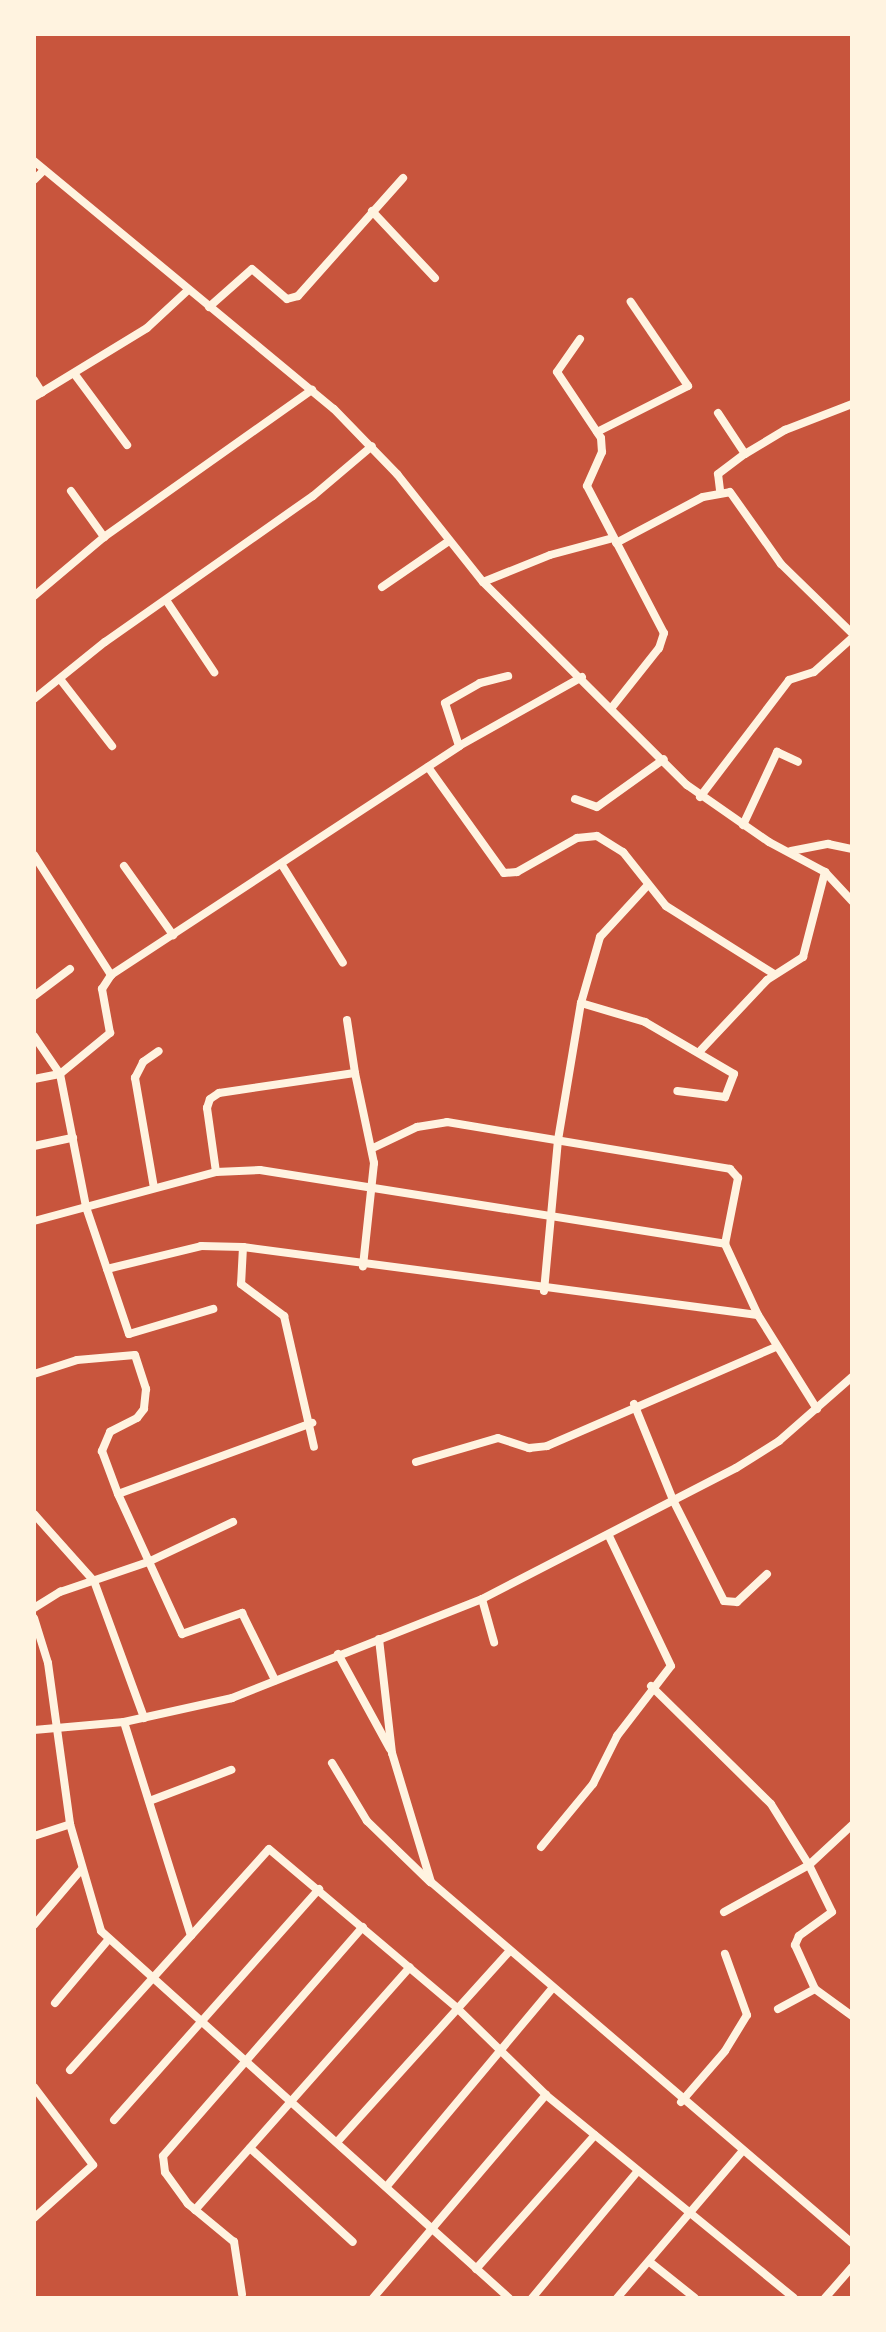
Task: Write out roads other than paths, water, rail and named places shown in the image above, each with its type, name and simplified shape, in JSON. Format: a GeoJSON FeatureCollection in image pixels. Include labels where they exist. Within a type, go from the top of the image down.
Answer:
{"type":"FeatureCollection","features":[{"type":"Feature","properties":{"kind":"street"},"geometry":{"type":"LineString","coordinates":[[34,161],[187,291],[312,390],[372,446],[483,582],[613,706],[700,797],[825,872],[852,901]]}},
{"type":"Feature","properties":{"kind":"street"},"geometry":{"type":"LineString","coordinates":[[34,180],[44,170]]}},
{"type":"Feature","properties":{"kind":"street"},"geometry":{"type":"LineString","coordinates":[[209,307],[252,269],[287,299],[298,296],[403,178]]}},
{"type":"Feature","properties":{"kind":"street"},"geometry":{"type":"LineString","coordinates":[[372,211],[435,278]]}},
{"type":"Feature","properties":{"kind":"street"},"geometry":{"type":"LineString","coordinates":[[34,380],[38,395],[76,376],[147,328],[187,291]]}},
{"type":"Feature","properties":{"kind":"street"},"geometry":{"type":"LineString","coordinates":[[597,432],[688,386],[631,302]]}},
{"type":"Feature","properties":{"kind":"street"},"geometry":{"type":"LineString","coordinates":[[580,339],[557,372],[597,432],[602,452],[587,486],[664,633],[659,648],[613,706]]}},
{"type":"Feature","properties":{"kind":"street"},"geometry":{"type":"LineString","coordinates":[[76,376],[127,445]]}},
{"type":"Feature","properties":{"kind":"street"},"geometry":{"type":"LineString","coordinates":[[34,596],[104,537],[312,390]]}},
{"type":"Feature","properties":{"kind":"street"},"geometry":{"type":"LineString","coordinates":[[720,490],[718,474],[745,454],[785,430],[852,404]]}},
{"type":"Feature","properties":{"kind":"street"},"geometry":{"type":"LineString","coordinates":[[718,413],[745,454]]}},
{"type":"Feature","properties":{"kind":"street"},"geometry":{"type":"LineString","coordinates":[[34,699],[313,496],[372,446]]}},
{"type":"Feature","properties":{"kind":"street"},"geometry":{"type":"LineString","coordinates":[[483,582],[550,555],[615,541],[720,490],[733,495],[781,564],[852,636],[814,672],[789,680],[700,797]]}},
{"type":"Feature","properties":{"kind":"street"},"geometry":{"type":"LineString","coordinates":[[71,491],[104,537]]}},
{"type":"Feature","properties":{"kind":"street"},"geometry":{"type":"LineString","coordinates":[[382,587],[449,541]]}},
{"type":"Feature","properties":{"kind":"street"},"geometry":{"type":"LineString","coordinates":[[166,600],[214,672]]}},
{"type":"Feature","properties":{"kind":"street"},"geometry":{"type":"LineString","coordinates":[[459,746],[445,703],[480,683],[508,676]]}},
{"type":"Feature","properties":{"kind":"street"},"geometry":{"type":"LineString","coordinates":[[34,1079],[60,1074],[110,1033],[102,989],[111,975],[459,746],[582,677]]}},
{"type":"Feature","properties":{"kind":"street"},"geometry":{"type":"LineString","coordinates":[[60,679],[112,746]]}},
{"type":"Feature","properties":{"kind":"street"},"geometry":{"type":"LineString","coordinates":[[743,825],[777,752],[798,762]]}},
{"type":"Feature","properties":{"kind":"street"},"geometry":{"type":"LineString","coordinates":[[575,799],[597,807],[664,759]]}},
{"type":"Feature","properties":{"kind":"street"},"geometry":{"type":"LineString","coordinates":[[428,767],[504,873],[517,872],[588,835],[615,845],[646,887],[666,906],[774,974]]}},
{"type":"Feature","properties":{"kind":"street"},"geometry":{"type":"LineString","coordinates":[[791,851],[828,844],[852,849]]}},
{"type":"Feature","properties":{"kind":"street"},"geometry":{"type":"LineString","coordinates":[[34,855],[111,975]]}},
{"type":"Feature","properties":{"kind":"street"},"geometry":{"type":"LineString","coordinates":[[282,865],[343,963]]}},
{"type":"Feature","properties":{"kind":"street"},"geometry":{"type":"LineString","coordinates":[[124,866],[173,935]]}},
{"type":"Feature","properties":{"kind":"street"},"geometry":{"type":"LineString","coordinates":[[701,1050],[774,974],[803,957],[825,872]]}},
{"type":"Feature","properties":{"kind":"street"},"geometry":{"type":"LineString","coordinates":[[544,1291],[554,1213],[558,1140],[581,1003],[600,937],[646,887]]}},
{"type":"Feature","properties":{"kind":"street"},"geometry":{"type":"LineString","coordinates":[[34,996],[70,969]]}},
{"type":"Feature","properties":{"kind":"street"},"geometry":{"type":"LineString","coordinates":[[581,1003],[645,1022],[701,1050],[732,1070],[729,1094],[677,1091]]}},
{"type":"Feature","properties":{"kind":"street"},"geometry":{"type":"LineString","coordinates":[[347,1020],[355,1073],[373,1148],[373,1188],[363,1266]]}},
{"type":"Feature","properties":{"kind":"street"},"geometry":{"type":"LineString","coordinates":[[34,1036],[60,1074],[86,1207],[129,1334],[213,1309]]}},
{"type":"Feature","properties":{"kind":"street"},"geometry":{"type":"LineString","coordinates":[[154,1188],[135,1078],[143,1062],[159,1051]]}},
{"type":"Feature","properties":{"kind":"street"},"geometry":{"type":"LineString","coordinates":[[216,1172],[207,1108],[210,1099],[355,1073]]}},
{"type":"Feature","properties":{"kind":"street"},"geometry":{"type":"LineString","coordinates":[[373,1148],[431,1123],[558,1140],[730,1169],[738,1178],[725,1244],[758,1315],[817,1409]]}},
{"type":"Feature","properties":{"kind":"street"},"geometry":{"type":"LineString","coordinates":[[34,1146],[73,1138]]}},
{"type":"Feature","properties":{"kind":"street"},"geometry":{"type":"LineString","coordinates":[[34,1221],[216,1172],[260,1170],[554,1213],[725,1244]]}},
{"type":"Feature","properties":{"kind":"street"},"geometry":{"type":"LineString","coordinates":[[107,1269],[201,1246],[243,1247],[544,1291],[758,1315]]}},
{"type":"Feature","properties":{"kind":"street"},"geometry":{"type":"LineString","coordinates":[[243,1247],[241,1284],[284,1316],[312,1423],[314,1447]]}},
{"type":"Feature","properties":{"kind":"street"},"geometry":{"type":"LineString","coordinates":[[416,1462],[498,1438],[529,1448],[547,1446],[634,1404],[776,1347]]}},
{"type":"Feature","properties":{"kind":"street"},"geometry":{"type":"LineString","coordinates":[[34,1374],[77,1360],[135,1355],[146,1389],[144,1409],[137,1418],[110,1432],[102,1451],[118,1494],[182,1634],[242,1613],[275,1680]]}},
{"type":"Feature","properties":{"kind":"street"},"geometry":{"type":"LineString","coordinates":[[34,1730],[124,1722],[232,1698],[482,1599],[736,1468],[817,1409],[852,1377]]}},
{"type":"Feature","properties":{"kind":"street"},"geometry":{"type":"LineString","coordinates":[[634,1404],[673,1500],[724,1601],[737,1602],[767,1574]]}},
{"type":"Feature","properties":{"kind":"street"},"geometry":{"type":"LineString","coordinates":[[118,1494],[312,1423]]}},
{"type":"Feature","properties":{"kind":"street"},"geometry":{"type":"LineString","coordinates":[[34,1514],[94,1581],[144,1718]]}},
{"type":"Feature","properties":{"kind":"street"},"geometry":{"type":"LineString","coordinates":[[34,1608],[94,1581],[148,1562],[233,1522]]}},
{"type":"Feature","properties":{"kind":"street"},"geometry":{"type":"LineString","coordinates":[[541,1847],[593,1784],[651,1686],[667,1673],[671,1660],[609,1536]]}},
{"type":"Feature","properties":{"kind":"street"},"geometry":{"type":"LineString","coordinates":[[482,1599],[494,1642]]}},
{"type":"Feature","properties":{"kind":"street"},"geometry":{"type":"LineString","coordinates":[[34,1618],[48,1663],[70,1824],[95,1921],[108,1940],[294,2101],[509,2298]]}},
{"type":"Feature","properties":{"kind":"street"},"geometry":{"type":"LineString","coordinates":[[379,1639],[392,1753],[431,1882]]}},
{"type":"Feature","properties":{"kind":"street"},"geometry":{"type":"LineString","coordinates":[[338,1654],[392,1753]]}},
{"type":"Feature","properties":{"kind":"street"},"geometry":{"type":"LineString","coordinates":[[651,1686],[771,1804],[809,1865],[832,1912],[795,1941],[815,1989],[852,2016]]}},
{"type":"Feature","properties":{"kind":"street"},"geometry":{"type":"LineString","coordinates":[[124,1722],[152,1800],[191,1936]]}},
{"type":"Feature","properties":{"kind":"street"},"geometry":{"type":"LineString","coordinates":[[332,1763],[367,1821],[431,1882],[681,2102],[852,2243]]}},
{"type":"Feature","properties":{"kind":"street"},"geometry":{"type":"LineString","coordinates":[[152,1800],[231,1770]]}},
{"type":"Feature","properties":{"kind":"street"},"geometry":{"type":"LineString","coordinates":[[34,1836],[70,1824]]}},
{"type":"Feature","properties":{"kind":"street"},"geometry":{"type":"LineString","coordinates":[[724,1912],[809,1865],[852,1825]]}},
{"type":"Feature","properties":{"kind":"street"},"geometry":{"type":"LineString","coordinates":[[70,2070],[269,1849],[457,2008],[546,2095],[794,2298]]}},
{"type":"Feature","properties":{"kind":"street"},"geometry":{"type":"LineString","coordinates":[[34,1925],[81,1870]]}},
{"type":"Feature","properties":{"kind":"street"},"geometry":{"type":"LineString","coordinates":[[114,2120],[319,1889]]}},
{"type":"Feature","properties":{"kind":"street"},"geometry":{"type":"LineString","coordinates":[[243,2297],[234,2242],[195,2210],[165,2172],[163,2156],[363,1927]]}},
{"type":"Feature","properties":{"kind":"street"},"geometry":{"type":"LineString","coordinates":[[55,2003],[108,1940]]}},
{"type":"Feature","properties":{"kind":"street"},"geometry":{"type":"LineString","coordinates":[[338,2141],[509,1952]]}},
{"type":"Feature","properties":{"kind":"street"},"geometry":{"type":"LineString","coordinates":[[681,2102],[725,2051],[747,2015],[725,1954]]}},
{"type":"Feature","properties":{"kind":"street"},"geometry":{"type":"LineString","coordinates":[[195,2210],[410,1967]]}},
{"type":"Feature","properties":{"kind":"street"},"geometry":{"type":"LineString","coordinates":[[387,2186],[552,1989]]}},
{"type":"Feature","properties":{"kind":"street"},"geometry":{"type":"LineString","coordinates":[[778,2009],[815,1989]]}},
{"type":"Feature","properties":{"kind":"street"},"geometry":{"type":"LineString","coordinates":[[34,2087],[93,2165],[35,2215]]}},
{"type":"Feature","properties":{"kind":"street"},"geometry":{"type":"LineString","coordinates":[[373,2298],[546,2095]]}},
{"type":"Feature","properties":{"kind":"street"},"geometry":{"type":"LineString","coordinates":[[476,2269],[595,2135]]}},
{"type":"Feature","properties":{"kind":"street"},"geometry":{"type":"LineString","coordinates":[[250,2148],[353,2242]]}},
{"type":"Feature","properties":{"kind":"street"},"geometry":{"type":"LineString","coordinates":[[617,2298],[651,2263],[741,2153]]}},
{"type":"Feature","properties":{"kind":"street"},"geometry":{"type":"LineString","coordinates":[[532,2298],[638,2171]]}},
{"type":"Feature","properties":{"kind":"street"},"geometry":{"type":"LineString","coordinates":[[651,2263],[695,2298]]}},
{"type":"Feature","properties":{"kind":"street"},"geometry":{"type":"LineString","coordinates":[[825,2298],[852,2267]]}}]}
